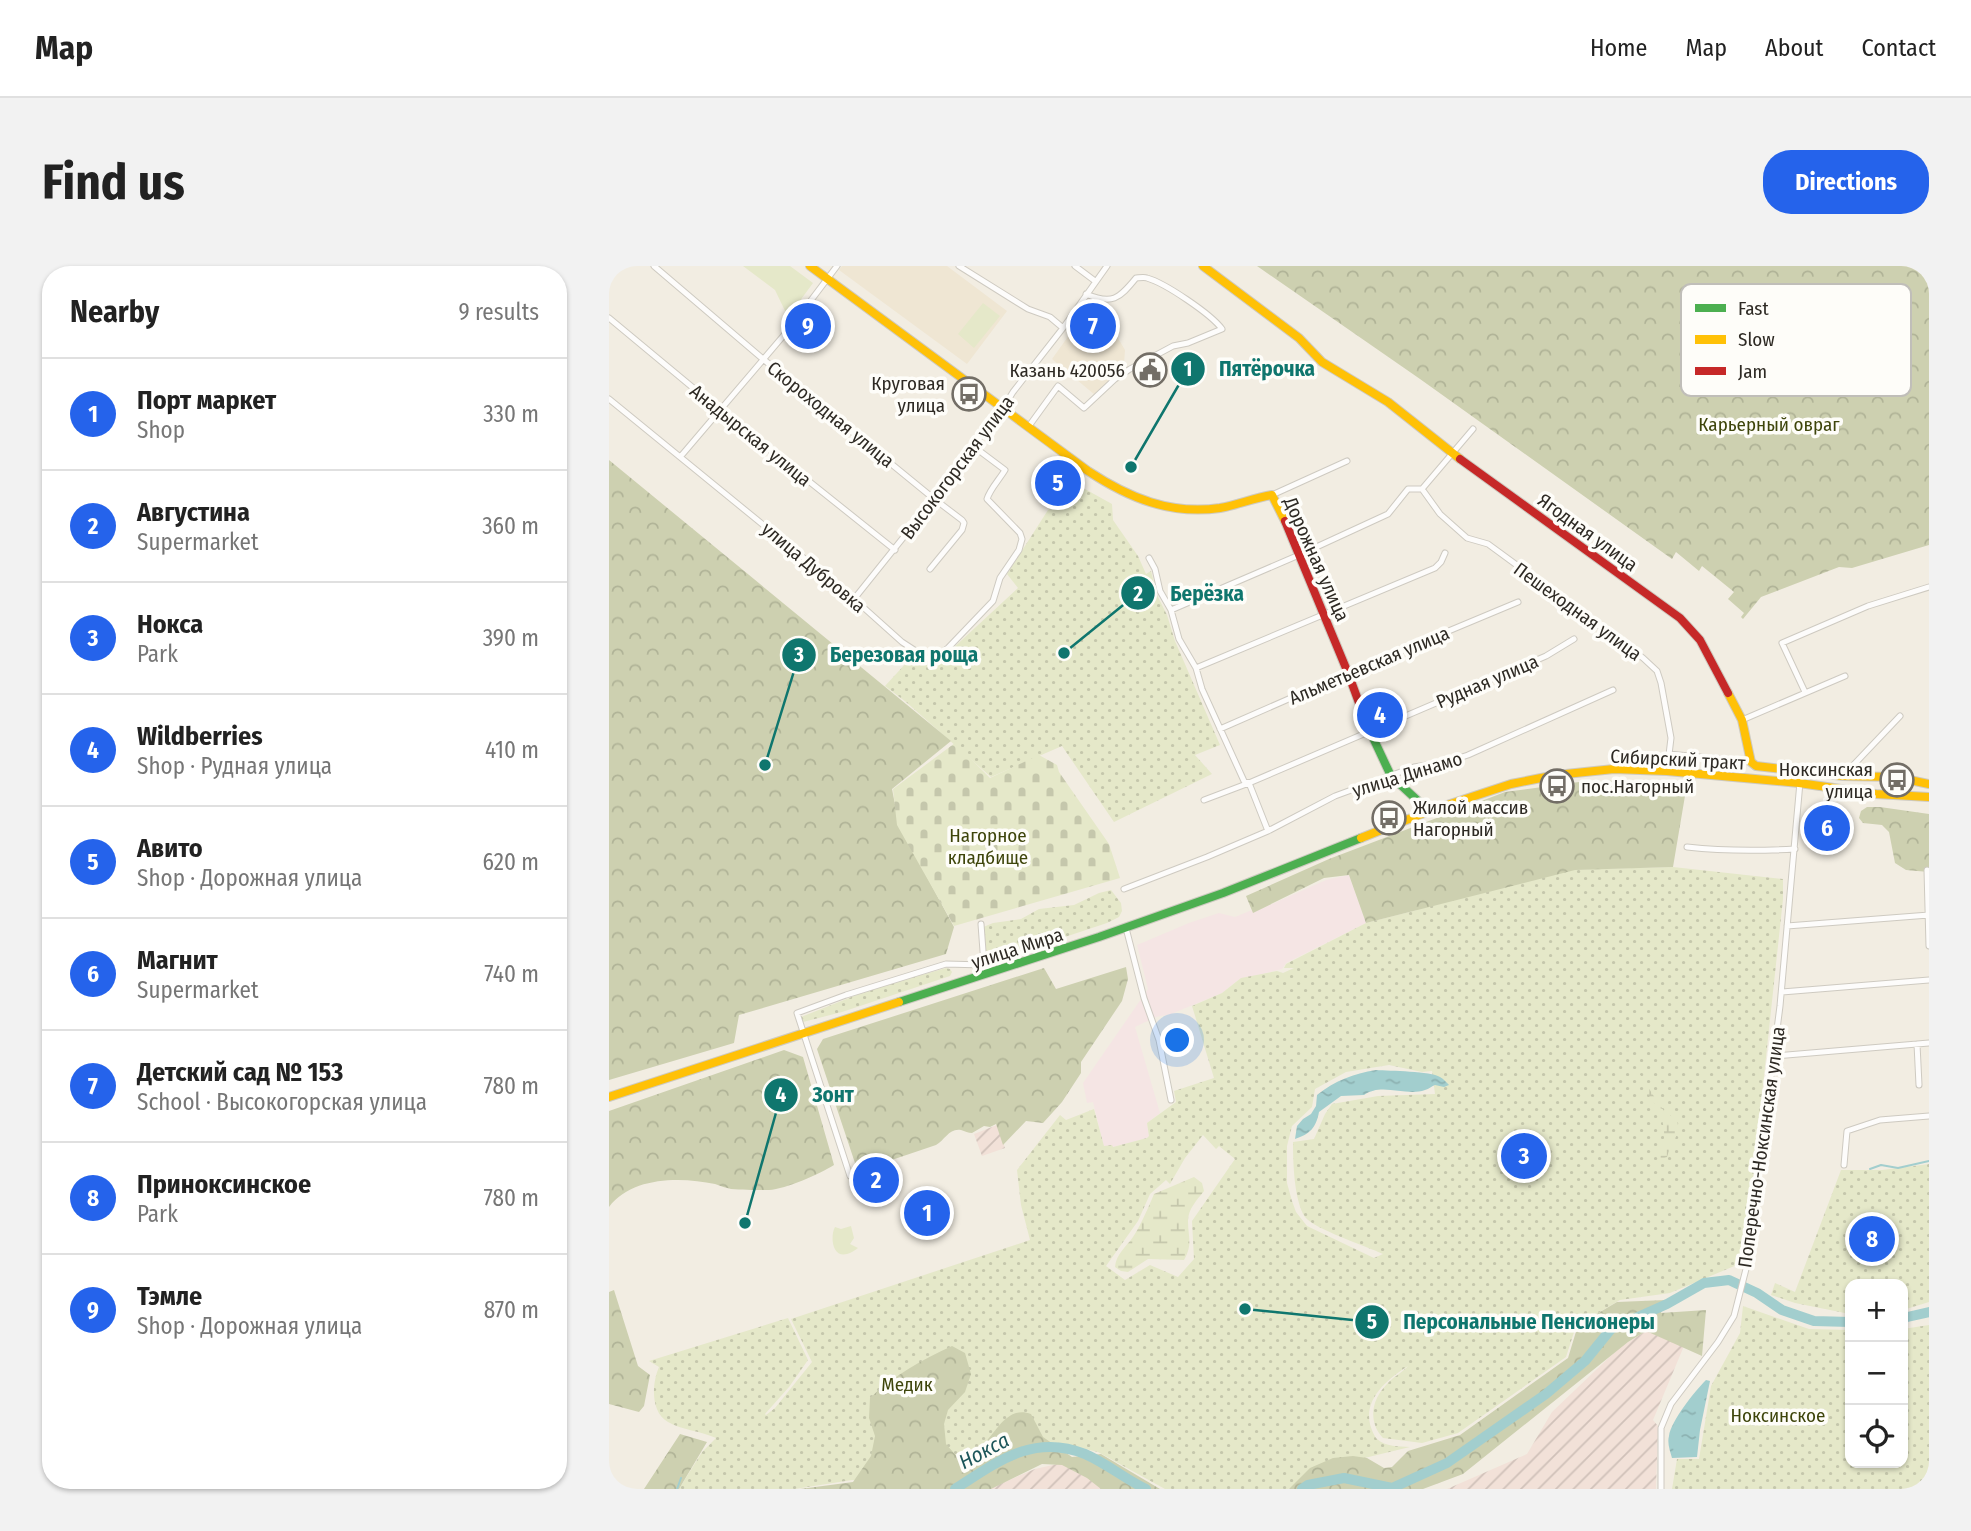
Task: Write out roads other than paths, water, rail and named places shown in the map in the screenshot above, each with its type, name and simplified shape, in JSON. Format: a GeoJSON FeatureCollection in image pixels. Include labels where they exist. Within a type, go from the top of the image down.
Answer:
{"type":"FeatureCollection","features":[{"type":"Feature","properties":{"kind":"street","name":"Скороходная улица"},"geometry":{"type":"LineString","coordinates":[[654,266],[964,523],[962,530],[930,569]]}},
{"type":"Feature","properties":{"kind":"street","name":"Дорожная улица"},"geometry":{"type":"LineString","coordinates":[[810,266],[1116,490],[1144,503],[1186,511],[1220,508],[1272,495],[1324,614],[1370,732],[1391,776],[1429,811]]}},
{"type":"Feature","properties":{"kind":"street"},"geometry":{"type":"LineString","coordinates":[[681,456],[790,328],[837,266]]}},
{"type":"Feature","properties":{"kind":"street"},"geometry":{"type":"LineString","coordinates":[[959,266],[1028,309],[1044,314],[1063,328]]}},
{"type":"Feature","properties":{"kind":"street"},"geometry":{"type":"LineString","coordinates":[[1075,266],[1095,281]]}},
{"type":"Feature","properties":{"kind":"street","name":"Высокогорская улица"},"geometry":{"type":"LineString","coordinates":[[854,599],[959,468],[989,422],[1000,413],[1107,266]]}},
{"type":"Feature","properties":{"kind":"street","name":"Ягодная улица"},"geometry":{"type":"LineString","coordinates":[[1203,266],[1299,338],[1322,362],[1388,402],[1452,453],[1680,618],[1700,640],[1742,720],[1751,762]]}},
{"type":"Feature","properties":{"kind":"street"},"geometry":{"type":"LineString","coordinates":[[1028,426],[1058,386],[1084,408],[1115,379],[1136,366],[1173,346],[1222,329],[1215,319],[1146,277],[1136,278],[1126,290],[1110,300],[1086,294]]}},
{"type":"Feature","properties":{"kind":"street","name":"Анадырская улица"},"geometry":{"type":"LineString","coordinates":[[609,318],[895,550]]}},
{"type":"Feature","properties":{"kind":"street","name":"улица Дубровка"},"geometry":{"type":"LineString","coordinates":[[609,399],[854,599],[902,642],[928,659],[935,658],[948,648],[993,601],[1000,578],[1019,550],[1022,539],[1020,533],[987,499],[1005,470],[973,446]]}},
{"type":"Feature","properties":{"kind":"street"},"geometry":{"type":"LineString","coordinates":[[1171,610],[1388,514],[1408,489],[1422,489],[1473,429]]}},
{"type":"Feature","properties":{"kind":"street"},"geometry":{"type":"LineString","coordinates":[[1272,495],[1347,461]]}},
{"type":"Feature","properties":{"kind":"street","name":"Пешеходная улица"},"geometry":{"type":"LineString","coordinates":[[1422,489],[1440,514],[1467,538],[1487,544],[1643,657],[1657,671],[1671,738],[1667,771]]}},
{"type":"Feature","properties":{"kind":"street"},"geometry":{"type":"LineString","coordinates":[[1196,668],[1435,568],[1445,554]]}},
{"type":"Feature","properties":{"kind":"street"},"geometry":{"type":"LineString","coordinates":[[1149,558],[1155,569],[1160,591],[1171,610],[1179,639],[1196,668],[1223,740],[1244,781],[1249,783],[1268,831]]}},
{"type":"Feature","properties":{"kind":"street"},"geometry":{"type":"LineString","coordinates":[[1805,692],[1782,643],[1868,606],[1929,587]]}},
{"type":"Feature","properties":{"kind":"street","name":"Альметьевская улица"},"geometry":{"type":"LineString","coordinates":[[1220,729],[1518,602]]}},
{"type":"Feature","properties":{"kind":"street","name":"Рудная улица"},"geometry":{"type":"LineString","coordinates":[[1205,800],[1546,656],[1574,639]]}},
{"type":"Feature","properties":{"kind":"street"},"geometry":{"type":"LineString","coordinates":[[1742,720],[1845,676]]}},
{"type":"Feature","properties":{"kind":"street","name":"улица Динамо"},"geometry":{"type":"LineString","coordinates":[[1124,889],[1268,831],[1335,796],[1413,767],[1447,762],[1468,755],[1613,690]]}},
{"type":"Feature","properties":{"kind":"street"},"geometry":{"type":"LineString","coordinates":[[1843,776],[1900,716]]}},
{"type":"Feature","properties":{"kind":"street"},"geometry":{"type":"LineString","coordinates":[[1669,754],[1751,762],[1756,766],[1843,776],[1896,777],[1929,784]]}},
{"type":"Feature","properties":{"kind":"street","name":"Сибирский тракт"},"geometry":{"type":"LineString","coordinates":[[1429,811],[1511,783],[1614,769],[1667,771],[1799,783],[1876,794],[1929,797]]}},
{"type":"Feature","properties":{"kind":"street","name":"Поперечно-Ноксинская улица"},"geometry":{"type":"LineString","coordinates":[[1661,1489],[1661,1428],[1671,1404],[1689,1383],[1734,1316],[1746,1269],[1774,1056],[1801,771]]}},
{"type":"Feature","properties":{"kind":"street","name":"улица Мира"},"geometry":{"type":"LineString","coordinates":[[609,1097],[994,973],[1223,894],[1429,811]]}},
{"type":"Feature","properties":{"kind":"street"},"geometry":{"type":"LineString","coordinates":[[1687,847],[1722,851],[1795,849]]}},
{"type":"Feature","properties":{"kind":"street"},"geometry":{"type":"LineString","coordinates":[[1927,870],[1929,946]]}},
{"type":"Feature","properties":{"kind":"street"},"geometry":{"type":"LineString","coordinates":[[1787,926],[1929,915]]}},
{"type":"Feature","properties":{"kind":"street"},"geometry":{"type":"LineString","coordinates":[[981,924],[984,965]]}},
{"type":"Feature","properties":{"kind":"street"},"geometry":{"type":"LineString","coordinates":[[1125,928],[1143,996],[1159,1040],[1171,1100]]}},
{"type":"Feature","properties":{"kind":"street"},"geometry":{"type":"LineString","coordinates":[[850,1176],[797,1013],[946,964],[984,965],[994,973]]}},
{"type":"Feature","properties":{"kind":"street"},"geometry":{"type":"LineString","coordinates":[[1781,992],[1929,980]]}},
{"type":"Feature","properties":{"kind":"street"},"geometry":{"type":"LineString","coordinates":[[1774,1056],[1929,1043]]}},
{"type":"Feature","properties":{"kind":"street"},"geometry":{"type":"LineString","coordinates":[[1917,1044],[1919,1085]]}},
{"type":"Feature","properties":{"kind":"street"},"geometry":{"type":"LineString","coordinates":[[1845,1165],[1847,1131],[1880,1120],[1929,1116]]}},
{"type":"Feature","properties":{"kind":"water"},"geometry":{"type":"Polygon","coordinates":[[[1376,1070],[1435,1075],[1449,1085],[1435,1085],[1418,1092],[1378,1090],[1364,1095],[1341,1096],[1319,1112],[1311,1130],[1295,1139],[1297,1126],[1316,1106],[1317,1095],[1345,1078],[1376,1070]]]}},
{"type":"Feature","properties":{"kind":"water"},"geometry":{"type":"Polygon","coordinates":[[[1706,1380],[1710,1381],[1697,1457],[1672,1458],[1668,1441],[1674,1422],[1706,1380]]]}},
{"type":"Feature","properties":{"kind":"waterway"},"geometry":{"type":"LineString","coordinates":[[1870,1169],[1881,1165],[1898,1168],[1929,1161]]}},
{"type":"Feature","properties":{"kind":"waterway","name":"Нокса"},"geometry":{"type":"LineString","coordinates":[[1302,1489],[1308,1485],[1344,1478],[1392,1488],[1447,1463],[1546,1394],[1585,1361],[1611,1329],[1667,1304],[1704,1283],[1729,1280],[1757,1293],[1782,1310],[1814,1321],[1845,1322]]}},
{"type":"Feature","properties":{"kind":"waterway","name":"Нокса"},"geometry":{"type":"LineString","coordinates":[[1908,1317],[1929,1312]]}},
{"type":"Feature","properties":{"kind":"waterway","name":"Нокса"},"geometry":{"type":"LineString","coordinates":[[955,1489],[1016,1454],[1049,1447],[1066,1448],[1085,1454],[1146,1489]]}},
{"type":"Feature","properties":{"kind":"waterway"},"geometry":{"type":"LineString","coordinates":[[677,1489],[681,1478]]}},
{"type":"Feature","properties":{"kind":"place","name":"Тэмле"},"geometry":{"type":"Point","coordinates":[808,326]}},
{"type":"Feature","properties":{"kind":"place","name":"Детский сад № 153"},"geometry":{"type":"Point","coordinates":[1093,326]}},
{"type":"Feature","properties":{"kind":"place","name":"Казань 420056"},"geometry":{"type":"Point","coordinates":[1150,370]}},
{"type":"Feature","properties":{"kind":"place","name":"Круговая улица"},"geometry":{"type":"Point","coordinates":[969,394]}},
{"type":"Feature","properties":{"kind":"place","name":"Пятёрочка"},"geometry":{"type":"Point","coordinates":[1131,467]}},
{"type":"Feature","properties":{"kind":"place","name":"Авито"},"geometry":{"type":"Point","coordinates":[1058,483]}},
{"type":"Feature","properties":{"kind":"place","name":"Берёзка"},"geometry":{"type":"Point","coordinates":[1064,653]}},
{"type":"Feature","properties":{"kind":"place","name":"Wildberries"},"geometry":{"type":"Point","coordinates":[1380,715]}},
{"type":"Feature","properties":{"kind":"place","name":"Березовая роща"},"geometry":{"type":"Point","coordinates":[765,765]}},
{"type":"Feature","properties":{"kind":"place","name":"Ноксинская улица"},"geometry":{"type":"Point","coordinates":[1897,780]}},
{"type":"Feature","properties":{"kind":"place","name":"пос.Нагорный"},"geometry":{"type":"Point","coordinates":[1557,786]}},
{"type":"Feature","properties":{"kind":"place","name":"Жилой массив Нагорный"},"geometry":{"type":"Point","coordinates":[1389,818]}},
{"type":"Feature","properties":{"kind":"place","name":"Магнит"},"geometry":{"type":"Point","coordinates":[1827,828]}},
{"type":"Feature","properties":{"kind":"place","name":"Нокса"},"geometry":{"type":"Point","coordinates":[1524,1156]}},
{"type":"Feature","properties":{"kind":"place","name":"Августина"},"geometry":{"type":"Point","coordinates":[876,1180]}},
{"type":"Feature","properties":{"kind":"place","name":"Порт маркет"},"geometry":{"type":"Point","coordinates":[927,1213]}},
{"type":"Feature","properties":{"kind":"place","name":"Зонт"},"geometry":{"type":"Point","coordinates":[745,1223]}},
{"type":"Feature","properties":{"kind":"place","name":"Приноксинское"},"geometry":{"type":"Point","coordinates":[1872,1239]}},
{"type":"Feature","properties":{"kind":"place","name":"Персональные Пенсионеры"},"geometry":{"type":"Point","coordinates":[1245,1309]}},
{"type":"Feature","properties":{"kind":"park label","name":"Карьерный овраг"},"geometry":{"type":"Point","coordinates":[1769,424]}},
{"type":"Feature","properties":{"kind":"park label","name":"Нагорное кладбище"},"geometry":{"type":"Point","coordinates":[988,846]}},
{"type":"Feature","properties":{"kind":"park label","name":"Медик"},"geometry":{"type":"Point","coordinates":[907,1384]}},
{"type":"Feature","properties":{"kind":"park label","name":"Ноксинское"},"geometry":{"type":"Point","coordinates":[1778,1415]}}]}
